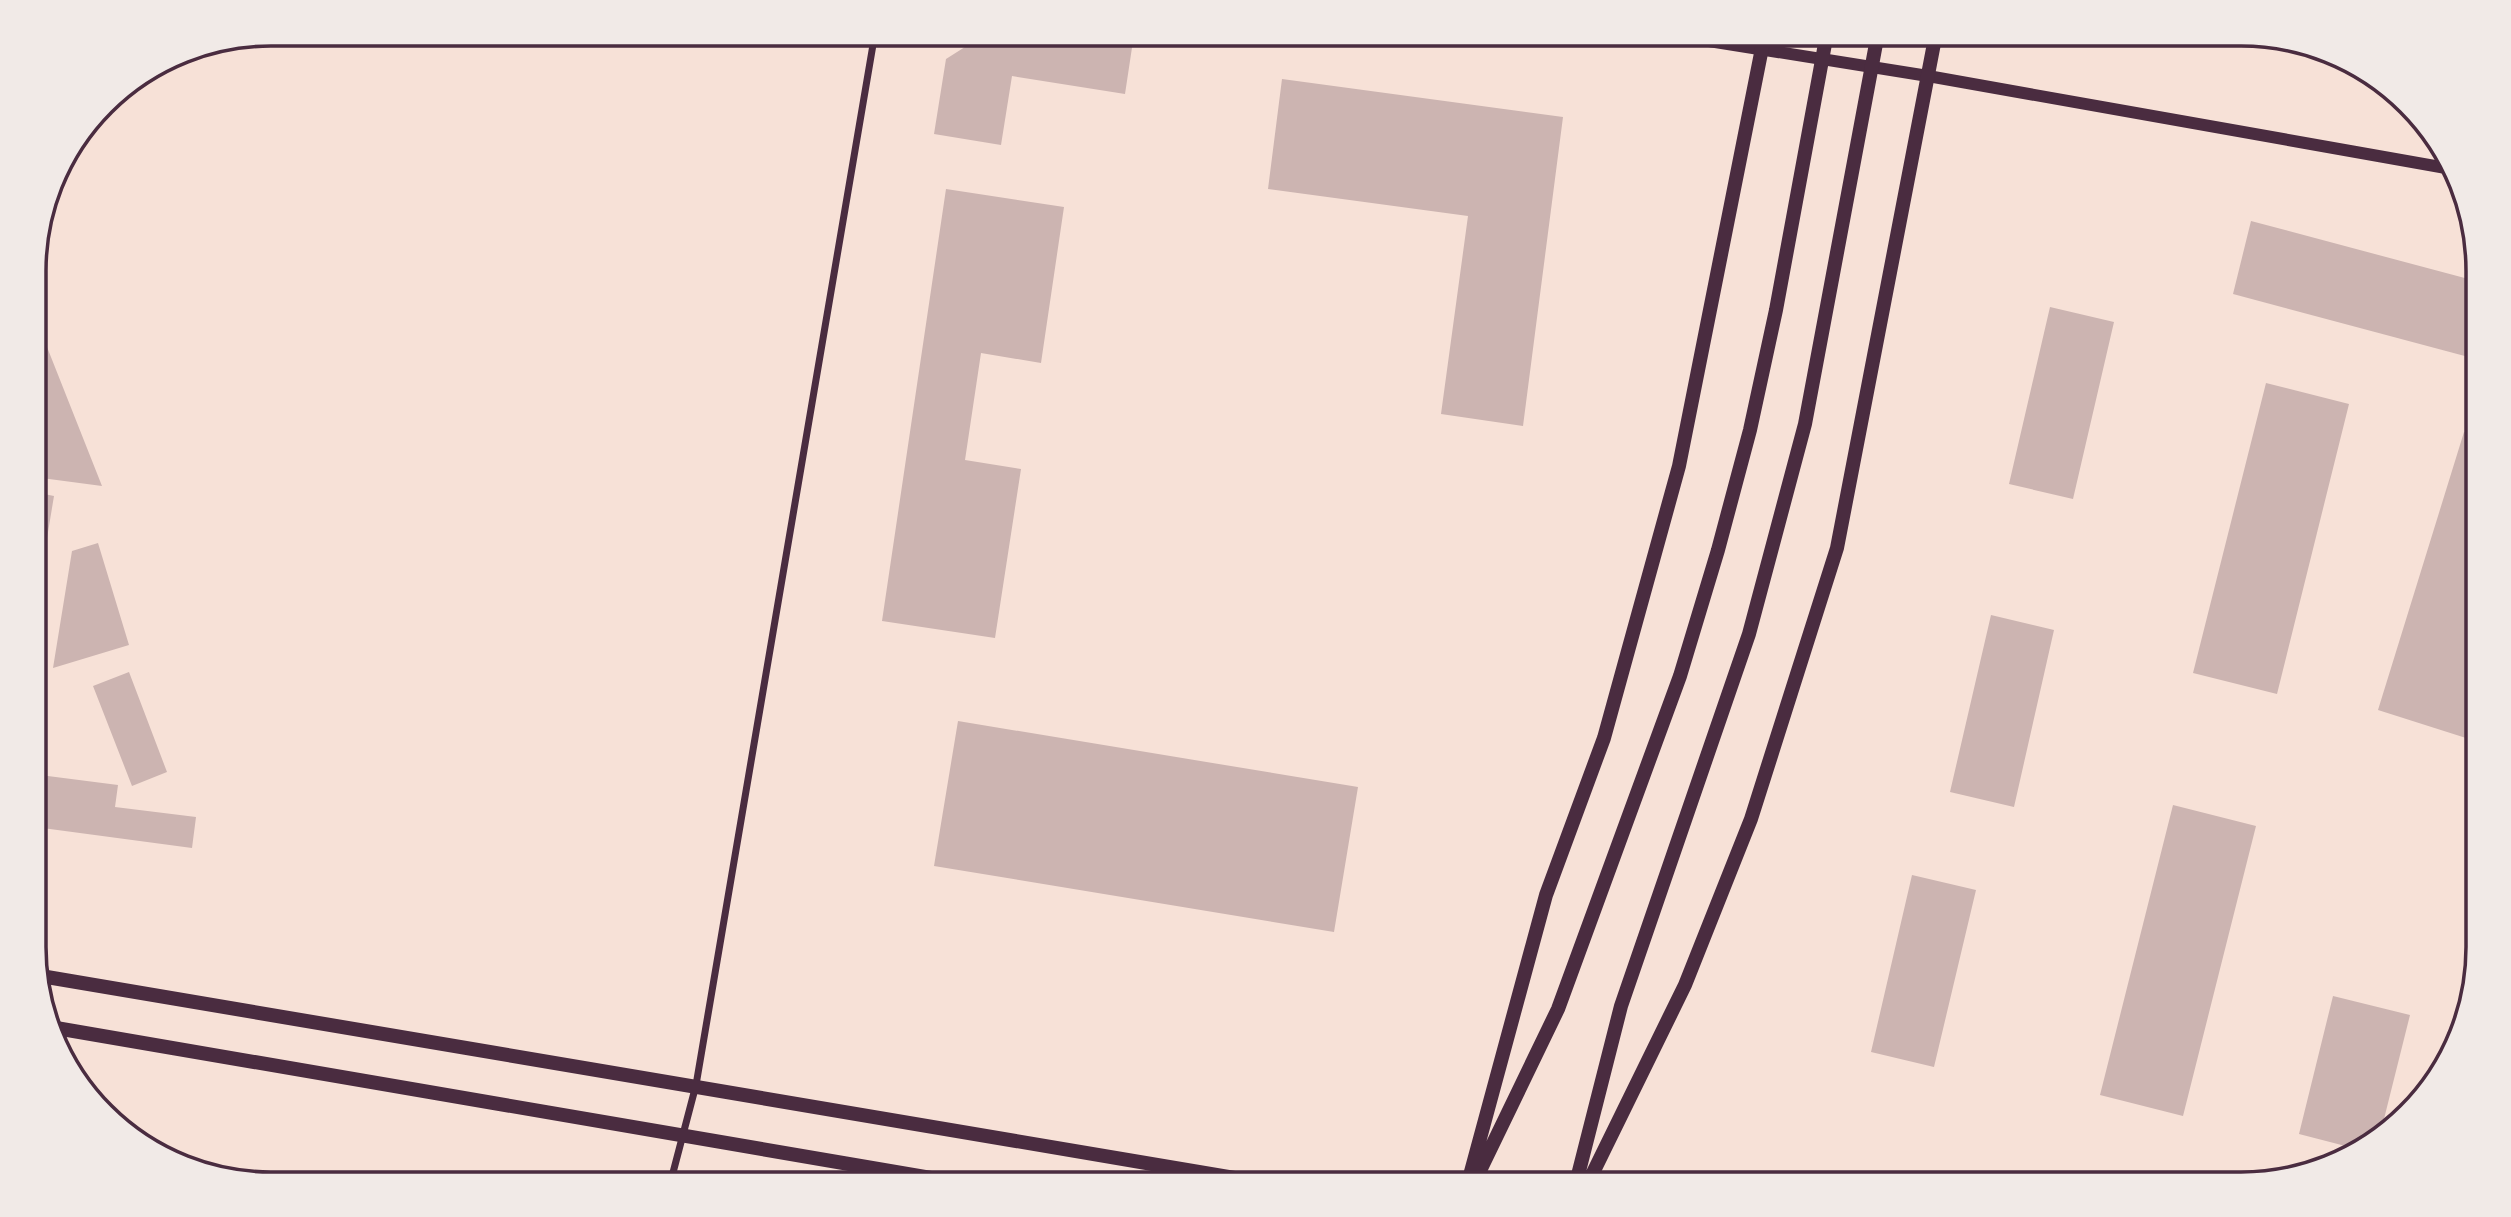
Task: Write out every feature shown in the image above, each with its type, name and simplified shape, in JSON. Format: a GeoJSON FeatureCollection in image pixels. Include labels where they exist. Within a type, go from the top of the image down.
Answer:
{"type":"FeatureCollection","features":[{"type":"Feature","properties":{"kind":"main road"},"geometry":{"type":"LineString","coordinates":[[1471,1171],[1546,895],[1604,738],[1679,466],[1763,46]]}},
{"type":"Feature","properties":{"kind":"main road"},"geometry":{"type":"LineString","coordinates":[[1480,1171],[1558,1009],[1680,676],[1750,430],[1776,310],[1825,46]]}},
{"type":"Feature","properties":{"kind":"main road"},"geometry":{"type":"LineString","coordinates":[[1579,1171],[1621,1006],[1749,634],[1805,424],[1876,46]]}},
{"type":"Feature","properties":{"kind":"main road"},"geometry":{"type":"LineString","coordinates":[[1594,1171],[1685,985],[1751,819],[1836,548],[1934,46]]}},
{"type":"Feature","properties":{"kind":"main road"},"geometry":{"type":"LineString","coordinates":[[47,977],[1198,1172]]}},
{"type":"Feature","properties":{"kind":"main road"},"geometry":{"type":"LineString","coordinates":[[61,1029],[897,1172]]}},
{"type":"Feature","properties":{"kind":"street"},"geometry":{"type":"LineString","coordinates":[[673,1172],[696,1085],[873,46]]}},
{"type":"Feature","properties":{"kind":"street"},"geometry":{"type":"LineString","coordinates":[[1738,46],[1928,76],[2440,168]]}},
{"type":"Feature","properties":{"kind":"building"},"geometry":{"type":"Polygon","coordinates":[[[966,46],[1132,46],[1125,94],[1012,76],[1001,145],[934,134],[946,59],[966,46]]]}},
{"type":"Feature","properties":{"kind":"building"},"geometry":{"type":"Polygon","coordinates":[[[1282,79],[1563,117],[1523,426],[1441,414],[1468,216],[1268,189],[1282,79]]]}},
{"type":"Feature","properties":{"kind":"building"},"geometry":{"type":"Polygon","coordinates":[[[946,189],[1064,207],[1041,363],[981,353],[965,460],[1021,469],[995,638],[882,621],[946,189]]]}},
{"type":"Feature","properties":{"kind":"building"},"geometry":{"type":"Polygon","coordinates":[[[2251,221],[2466,278],[2466,356],[2233,294],[2251,221]]]}},
{"type":"Feature","properties":{"kind":"building"},"geometry":{"type":"Polygon","coordinates":[[[2050,307],[2114,322],[2073,499],[2009,484],[2050,307]]]}},
{"type":"Feature","properties":{"kind":"building"},"geometry":{"type":"Polygon","coordinates":[[[46,347],[47,347],[102,486],[46,479],[46,347]]]}},
{"type":"Feature","properties":{"kind":"building"},"geometry":{"type":"Polygon","coordinates":[[[2266,383],[2349,404],[2277,694],[2193,673],[2266,383]]]}},
{"type":"Feature","properties":{"kind":"building"},"geometry":{"type":"Polygon","coordinates":[[[2464,432],[2466,738],[2378,710],[2464,432]]]}},
{"type":"Feature","properties":{"kind":"building"},"geometry":{"type":"Polygon","coordinates":[[[46,494],[54,496],[46,538],[46,494]]]}},
{"type":"Feature","properties":{"kind":"building"},"geometry":{"type":"Polygon","coordinates":[[[98,543],[129,645],[53,668],[72,551],[98,543]]]}},
{"type":"Feature","properties":{"kind":"building"},"geometry":{"type":"Polygon","coordinates":[[[1991,615],[2054,630],[2014,807],[1950,792],[1991,615]]]}},
{"type":"Feature","properties":{"kind":"building"},"geometry":{"type":"Polygon","coordinates":[[[129,672],[167,772],[132,786],[93,686],[129,672]]]}},
{"type":"Feature","properties":{"kind":"building"},"geometry":{"type":"Polygon","coordinates":[[[958,721],[1358,787],[1334,932],[934,866],[958,721]]]}},
{"type":"Feature","properties":{"kind":"building"},"geometry":{"type":"Polygon","coordinates":[[[46,776],[118,785],[115,807],[196,817],[192,848],[46,828],[46,776]]]}},
{"type":"Feature","properties":{"kind":"building"},"geometry":{"type":"Polygon","coordinates":[[[2173,805],[2256,826],[2183,1116],[2100,1095],[2173,805]]]}},
{"type":"Feature","properties":{"kind":"building"},"geometry":{"type":"Polygon","coordinates":[[[1912,875],[1976,890],[1934,1067],[1871,1052],[1912,875]]]}},
{"type":"Feature","properties":{"kind":"building"},"geometry":{"type":"Polygon","coordinates":[[[2333,996],[2410,1015],[2384,1120],[2344,1146],[2299,1134],[2333,996]]]}}]}
